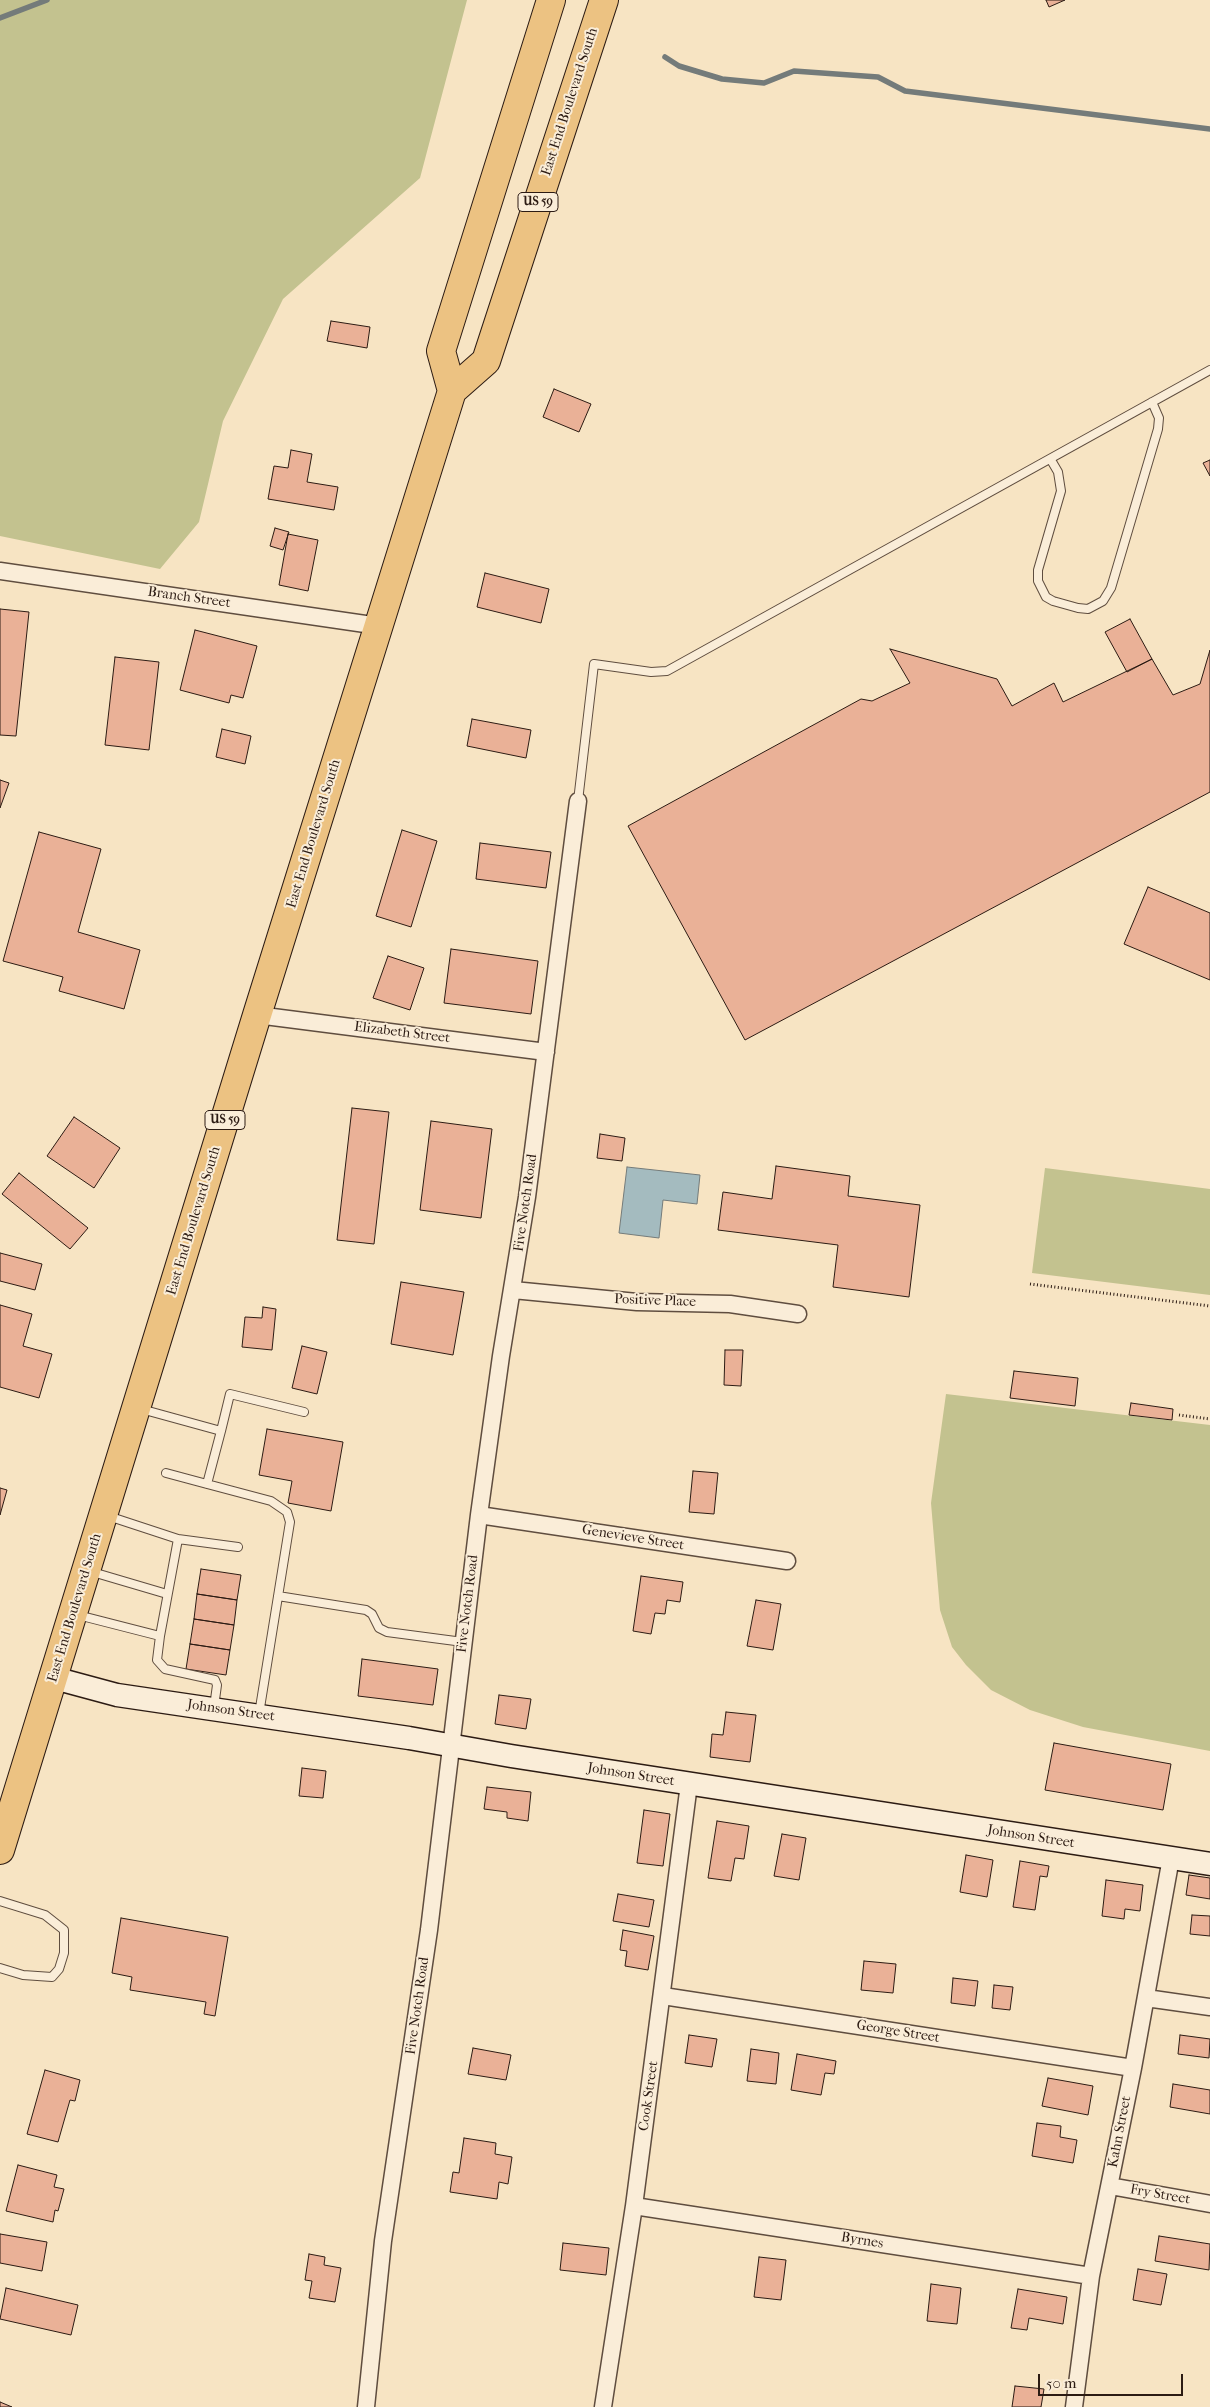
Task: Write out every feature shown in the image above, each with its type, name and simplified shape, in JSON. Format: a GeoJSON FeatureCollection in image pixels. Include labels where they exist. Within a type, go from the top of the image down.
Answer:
{"type":"FeatureCollection","features":[{"type":"Feature","properties":{"kind":"highway"},"geometry":{"type":"LineString","coordinates":[[452,391],[441,351],[550,0]]}},
{"type":"Feature","properties":{"kind":"highway","name":"East End Boulevard South"},"geometry":{"type":"LineString","coordinates":[[1,1844],[74,1614],[257,1015],[452,391],[486,361],[604,0]]}},
{"type":"Feature","properties":{"kind":"street","name":"Branch Street"},"geometry":{"type":"LineString","coordinates":[[0,571],[379,626]]}},
{"type":"Feature","properties":{"kind":"street","name":"Five Notch Road"},"geometry":{"type":"LineString","coordinates":[[366,2407],[383,2241],[429,1930],[479,1515],[546,1052],[578,801]]}},
{"type":"Feature","properties":{"kind":"street","name":"Elizabeth Street"},"geometry":{"type":"LineString","coordinates":[[257,1015],[546,1052]]}},
{"type":"Feature","properties":{"kind":"street","name":"Positive Place"},"geometry":{"type":"LineString","coordinates":[[513,1290],[637,1302],[730,1304],[798,1314]]}},
{"type":"Feature","properties":{"kind":"street","name":"Genevieve Street"},"geometry":{"type":"LineString","coordinates":[[479,1515],[787,1561]]}},
{"type":"Feature","properties":{"kind":"street","name":"Johnson Street"},"geometry":{"type":"LineString","coordinates":[[54,1678],[116,1694],[1210,1864]]}},
{"type":"Feature","properties":{"kind":"street","name":"Cook Street"},"geometry":{"type":"LineString","coordinates":[[603,2407],[634,2206],[690,1784]]}},
{"type":"Feature","properties":{"kind":"street","name":"Kahn Street"},"geometry":{"type":"LineString","coordinates":[[1074,2407],[1091,2276],[1133,2068],[1171,1858]]}},
{"type":"Feature","properties":{"kind":"street","name":"George Street"},"geometry":{"type":"LineString","coordinates":[[663,1996],[1133,2068]]}},
{"type":"Feature","properties":{"kind":"street"},"geometry":{"type":"LineString","coordinates":[[1146,1998],[1210,2007]]}},
{"type":"Feature","properties":{"kind":"street","name":"Fry Street"},"geometry":{"type":"LineString","coordinates":[[1110,2186],[1210,2204]]}},
{"type":"Feature","properties":{"kind":"street","name":"Byrnes"},"geometry":{"type":"LineString","coordinates":[[634,2206],[1091,2276]]}},
{"type":"Feature","properties":{"kind":"lane"},"geometry":{"type":"LineString","coordinates":[[578,801],[594,664],[651,672],[667,671],[1051,460],[1210,370]]}},
{"type":"Feature","properties":{"kind":"lane"},"geometry":{"type":"LineString","coordinates":[[1051,460],[1058,472],[1061,491],[1038,570],[1038,581],[1041,590],[1053,601],[1078,608],[1088,608],[1103,601],[1111,588],[1158,429],[1159,418],[1152,402]]}},
{"type":"Feature","properties":{"kind":"lane"},"geometry":{"type":"LineString","coordinates":[[206,1484],[230,1394],[304,1412]]}},
{"type":"Feature","properties":{"kind":"lane"},"geometry":{"type":"LineString","coordinates":[[137,1408],[220,1431]]}},
{"type":"Feature","properties":{"kind":"lane"},"geometry":{"type":"LineString","coordinates":[[166,1473],[271,1501],[287,1512],[290,1522],[259,1716]]}},
{"type":"Feature","properties":{"kind":"lane"},"geometry":{"type":"LineString","coordinates":[[104,1515],[178,1539],[238,1547]]}},
{"type":"Feature","properties":{"kind":"lane"},"geometry":{"type":"LineString","coordinates":[[178,1539],[157,1660],[165,1669],[215,1680],[217,1685],[213,1709]]}},
{"type":"Feature","properties":{"kind":"lane"},"geometry":{"type":"LineString","coordinates":[[87,1571],[167,1594]]}},
{"type":"Feature","properties":{"kind":"lane"},"geometry":{"type":"LineString","coordinates":[[278,1596],[366,1610],[372,1614],[379,1628],[387,1632],[463,1642]]}},
{"type":"Feature","properties":{"kind":"lane"},"geometry":{"type":"LineString","coordinates":[[74,1614],[160,1636]]}},
{"type":"Feature","properties":{"kind":"lane"},"geometry":{"type":"LineString","coordinates":[[0,1901],[45,1915],[64,1930],[64,1953],[59,1970],[52,1977],[23,1975],[0,1968]]}},
{"type":"Feature","properties":{"kind":"path"},"geometry":{"type":"LineString","coordinates":[[1030,1284],[1210,1306]]}},
{"type":"Feature","properties":{"kind":"path"},"geometry":{"type":"LineString","coordinates":[[1179,1415],[1210,1419]]}},
{"type":"Feature","properties":{"kind":"shaded area"},"geometry":{"type":"Polygon","coordinates":[[[0,0],[467,0],[420,178],[283,299],[223,421],[199,522],[160,569],[0,536],[0,0]]]}},
{"type":"Feature","properties":{"kind":"shaded area"},"geometry":{"type":"Polygon","coordinates":[[[1045,1168],[1210,1189],[1210,1295],[1032,1273],[1045,1168]]]}},
{"type":"Feature","properties":{"kind":"shaded area"},"geometry":{"type":"Polygon","coordinates":[[[946,1394],[1210,1425],[1210,1751],[1083,1727],[1030,1710],[991,1690],[966,1665],[952,1647],[940,1610],[931,1503],[946,1394]]]}},
{"type":"Feature","properties":{"kind":"water"},"geometry":{"type":"Polygon","coordinates":[[[627,1167],[700,1175],[697,1204],[663,1200],[659,1238],[619,1233],[627,1167]]]}},
{"type":"Feature","properties":{"kind":"building"},"geometry":{"type":"Polygon","coordinates":[[[1046,0],[1065,0],[1049,7],[1046,0]]]}},
{"type":"Feature","properties":{"kind":"building"},"geometry":{"type":"Polygon","coordinates":[[[331,321],[370,327],[367,348],[327,341],[331,321]]]}},
{"type":"Feature","properties":{"kind":"building"},"geometry":{"type":"Polygon","coordinates":[[[554,389],[591,404],[579,432],[543,417],[554,389]]]}},
{"type":"Feature","properties":{"kind":"building"},"geometry":{"type":"Polygon","coordinates":[[[291,450],[312,454],[307,482],[338,487],[334,510],[268,499],[274,466],[288,468],[291,450]]]}},
{"type":"Feature","properties":{"kind":"building"},"geometry":{"type":"Polygon","coordinates":[[[1210,460],[1210,476],[1203,463],[1210,460]]]}},
{"type":"Feature","properties":{"kind":"building"},"geometry":{"type":"Polygon","coordinates":[[[275,528],[289,532],[283,550],[270,546],[275,528]]]}},
{"type":"Feature","properties":{"kind":"building"},"geometry":{"type":"Polygon","coordinates":[[[288,534],[318,540],[308,591],[279,585],[288,534]]]}},
{"type":"Feature","properties":{"kind":"building"},"geometry":{"type":"Polygon","coordinates":[[[485,573],[549,589],[541,623],[477,607],[485,573]]]}},
{"type":"Feature","properties":{"kind":"building"},"geometry":{"type":"Polygon","coordinates":[[[0,609],[29,612],[16,736],[0,735],[0,609]]]}},
{"type":"Feature","properties":{"kind":"building"},"geometry":{"type":"Polygon","coordinates":[[[1130,619],[1152,659],[1127,672],[1105,632],[1130,619]]]}},
{"type":"Feature","properties":{"kind":"building"},"geometry":{"type":"Polygon","coordinates":[[[195,630],[257,646],[243,698],[231,695],[229,703],[180,690],[195,630]]]}},
{"type":"Feature","properties":{"kind":"building"},"geometry":{"type":"Polygon","coordinates":[[[890,649],[997,679],[1012,706],[1054,683],[1063,702],[1152,659],[1173,695],[1200,684],[1210,650],[1210,792],[745,1040],[628,826],[861,699],[872,701],[910,683],[890,649]]]}},
{"type":"Feature","properties":{"kind":"building"},"geometry":{"type":"Polygon","coordinates":[[[115,657],[159,662],[149,750],[105,745],[115,657]]]}},
{"type":"Feature","properties":{"kind":"building"},"geometry":{"type":"Polygon","coordinates":[[[472,719],[531,730],[526,758],[467,746],[472,719]]]}},
{"type":"Feature","properties":{"kind":"building"},"geometry":{"type":"Polygon","coordinates":[[[222,729],[251,736],[245,764],[216,757],[222,729]]]}},
{"type":"Feature","properties":{"kind":"building"},"geometry":{"type":"Polygon","coordinates":[[[0,780],[9,783],[0,808],[0,780]]]}},
{"type":"Feature","properties":{"kind":"building"},"geometry":{"type":"Polygon","coordinates":[[[402,830],[437,841],[411,927],[376,916],[402,830]]]}},
{"type":"Feature","properties":{"kind":"building"},"geometry":{"type":"Polygon","coordinates":[[[39,832],[101,849],[78,932],[140,950],[124,1009],[59,991],[63,977],[3,961],[39,832]]]}},
{"type":"Feature","properties":{"kind":"building"},"geometry":{"type":"Polygon","coordinates":[[[480,843],[551,852],[546,888],[476,879],[480,843]]]}},
{"type":"Feature","properties":{"kind":"building"},"geometry":{"type":"Polygon","coordinates":[[[1148,887],[1210,913],[1210,980],[1124,944],[1148,887]]]}},
{"type":"Feature","properties":{"kind":"building"},"geometry":{"type":"Polygon","coordinates":[[[451,949],[538,961],[531,1014],[444,1003],[451,949]]]}},
{"type":"Feature","properties":{"kind":"building"},"geometry":{"type":"Polygon","coordinates":[[[388,956],[424,968],[410,1010],[373,998],[388,956]]]}},
{"type":"Feature","properties":{"kind":"building"},"geometry":{"type":"Polygon","coordinates":[[[352,1108],[389,1112],[374,1244],[337,1240],[352,1108]]]}},
{"type":"Feature","properties":{"kind":"building"},"geometry":{"type":"Polygon","coordinates":[[[74,1117],[120,1148],[94,1188],[47,1156],[74,1117]]]}},
{"type":"Feature","properties":{"kind":"building"},"geometry":{"type":"Polygon","coordinates":[[[431,1121],[492,1129],[481,1218],[420,1210],[431,1121]]]}},
{"type":"Feature","properties":{"kind":"building"},"geometry":{"type":"Polygon","coordinates":[[[600,1134],[625,1138],[622,1161],[597,1158],[600,1134]]]}},
{"type":"Feature","properties":{"kind":"building"},"geometry":{"type":"Polygon","coordinates":[[[776,1166],[850,1176],[848,1196],[920,1205],[909,1297],[833,1287],[838,1245],[718,1230],[723,1192],[772,1199],[776,1166]]]}},
{"type":"Feature","properties":{"kind":"building"},"geometry":{"type":"Polygon","coordinates":[[[19,1173],[88,1228],[70,1249],[2,1194],[19,1173]]]}},
{"type":"Feature","properties":{"kind":"building"},"geometry":{"type":"Polygon","coordinates":[[[0,1253],[42,1264],[35,1290],[0,1281],[0,1253]]]}},
{"type":"Feature","properties":{"kind":"building"},"geometry":{"type":"Polygon","coordinates":[[[401,1282],[464,1292],[453,1355],[391,1344],[401,1282]]]}},
{"type":"Feature","properties":{"kind":"building"},"geometry":{"type":"Polygon","coordinates":[[[0,1305],[32,1314],[23,1346],[52,1354],[39,1398],[0,1387],[0,1305]]]}},
{"type":"Feature","properties":{"kind":"building"},"geometry":{"type":"Polygon","coordinates":[[[263,1307],[276,1309],[272,1350],[242,1347],[245,1317],[262,1318],[263,1307]]]}},
{"type":"Feature","properties":{"kind":"building"},"geometry":{"type":"Polygon","coordinates":[[[302,1346],[327,1352],[317,1394],[292,1388],[302,1346]]]}},
{"type":"Feature","properties":{"kind":"building"},"geometry":{"type":"Polygon","coordinates":[[[725,1350],[743,1350],[741,1386],[724,1385],[725,1350]]]}},
{"type":"Feature","properties":{"kind":"building"},"geometry":{"type":"Polygon","coordinates":[[[1014,1371],[1078,1378],[1075,1406],[1010,1398],[1014,1371]]]}},
{"type":"Feature","properties":{"kind":"building"},"geometry":{"type":"Polygon","coordinates":[[[1131,1403],[1173,1409],[1172,1420],[1129,1415],[1131,1403]]]}},
{"type":"Feature","properties":{"kind":"building"},"geometry":{"type":"Polygon","coordinates":[[[267,1429],[343,1442],[331,1511],[288,1503],[292,1481],[259,1475],[267,1429]]]}},
{"type":"Feature","properties":{"kind":"building"},"geometry":{"type":"Polygon","coordinates":[[[693,1471],[718,1473],[714,1514],[689,1512],[693,1471]]]}},
{"type":"Feature","properties":{"kind":"building"},"geometry":{"type":"Polygon","coordinates":[[[0,1488],[7,1490],[0,1515],[0,1488]]]}},
{"type":"Feature","properties":{"kind":"building"},"geometry":{"type":"Polygon","coordinates":[[[201,1569],[241,1575],[237,1600],[197,1594],[201,1569]]]}},
{"type":"Feature","properties":{"kind":"building"},"geometry":{"type":"Polygon","coordinates":[[[641,1576],[683,1582],[680,1602],[667,1600],[665,1614],[655,1613],[651,1634],[633,1631],[641,1576]]]}},
{"type":"Feature","properties":{"kind":"building"},"geometry":{"type":"Polygon","coordinates":[[[197,1594],[237,1600],[234,1625],[194,1619],[197,1594]]]}},
{"type":"Feature","properties":{"kind":"building"},"geometry":{"type":"Polygon","coordinates":[[[756,1600],[781,1604],[773,1650],[747,1646],[756,1600]]]}},
{"type":"Feature","properties":{"kind":"building"},"geometry":{"type":"Polygon","coordinates":[[[194,1619],[234,1625],[230,1650],[190,1644],[194,1619]]]}},
{"type":"Feature","properties":{"kind":"building"},"geometry":{"type":"Polygon","coordinates":[[[190,1644],[230,1650],[226,1675],[186,1669],[190,1644]]]}},
{"type":"Feature","properties":{"kind":"building"},"geometry":{"type":"Polygon","coordinates":[[[362,1659],[438,1669],[433,1705],[358,1696],[362,1659]]]}},
{"type":"Feature","properties":{"kind":"building"},"geometry":{"type":"Polygon","coordinates":[[[499,1695],[531,1699],[526,1729],[495,1724],[499,1695]]]}},
{"type":"Feature","properties":{"kind":"building"},"geometry":{"type":"Polygon","coordinates":[[[726,1712],[756,1715],[750,1762],[710,1757],[712,1734],[723,1735],[726,1712]]]}},
{"type":"Feature","properties":{"kind":"building"},"geometry":{"type":"Polygon","coordinates":[[[1054,1743],[1171,1764],[1163,1810],[1045,1790],[1054,1743]]]}},
{"type":"Feature","properties":{"kind":"building"},"geometry":{"type":"Polygon","coordinates":[[[302,1768],[326,1771],[323,1798],[299,1796],[302,1768]]]}},
{"type":"Feature","properties":{"kind":"building"},"geometry":{"type":"Polygon","coordinates":[[[487,1787],[531,1792],[528,1821],[507,1818],[507,1812],[484,1809],[487,1787]]]}},
{"type":"Feature","properties":{"kind":"building"},"geometry":{"type":"Polygon","coordinates":[[[644,1810],[670,1814],[663,1866],[637,1863],[644,1810]]]}},
{"type":"Feature","properties":{"kind":"building"},"geometry":{"type":"Polygon","coordinates":[[[717,1821],[749,1826],[744,1859],[735,1858],[731,1881],[708,1878],[717,1821]]]}},
{"type":"Feature","properties":{"kind":"building"},"geometry":{"type":"Polygon","coordinates":[[[782,1834],[806,1838],[799,1880],[774,1876],[782,1834]]]}},
{"type":"Feature","properties":{"kind":"building"},"geometry":{"type":"Polygon","coordinates":[[[966,1855],[993,1860],[987,1897],[960,1892],[966,1855]]]}},
{"type":"Feature","properties":{"kind":"building"},"geometry":{"type":"Polygon","coordinates":[[[1020,1861],[1049,1866],[1047,1877],[1040,1876],[1035,1910],[1013,1907],[1020,1861]]]}},
{"type":"Feature","properties":{"kind":"building"},"geometry":{"type":"Polygon","coordinates":[[[1189,1875],[1210,1878],[1210,1899],[1186,1895],[1189,1875]]]}},
{"type":"Feature","properties":{"kind":"building"},"geometry":{"type":"Polygon","coordinates":[[[1106,1880],[1143,1885],[1140,1911],[1125,1909],[1124,1919],[1102,1916],[1106,1880]]]}},
{"type":"Feature","properties":{"kind":"building"},"geometry":{"type":"Polygon","coordinates":[[[618,1894],[654,1900],[649,1927],[613,1921],[618,1894]]]}},
{"type":"Feature","properties":{"kind":"building"},"geometry":{"type":"Polygon","coordinates":[[[1192,1915],[1210,1916],[1210,1936],[1190,1934],[1192,1915]]]}},
{"type":"Feature","properties":{"kind":"building"},"geometry":{"type":"Polygon","coordinates":[[[121,1918],[228,1937],[215,2016],[204,2014],[206,2002],[130,1990],[132,1977],[112,1973],[121,1918]]]}},
{"type":"Feature","properties":{"kind":"building"},"geometry":{"type":"Polygon","coordinates":[[[623,1930],[654,1936],[648,1970],[625,1966],[627,1951],[620,1950],[623,1930]]]}},
{"type":"Feature","properties":{"kind":"building"},"geometry":{"type":"Polygon","coordinates":[[[864,1961],[896,1964],[893,1993],[861,1990],[864,1961]]]}},
{"type":"Feature","properties":{"kind":"building"},"geometry":{"type":"Polygon","coordinates":[[[953,1978],[978,1981],[975,2006],[951,2003],[953,1978]]]}},
{"type":"Feature","properties":{"kind":"building"},"geometry":{"type":"Polygon","coordinates":[[[994,1985],[1013,1987],[1010,2010],[992,2008],[994,1985]]]}},
{"type":"Feature","properties":{"kind":"building"},"geometry":{"type":"Polygon","coordinates":[[[689,2035],[717,2039],[712,2067],[685,2063],[689,2035]]]}},
{"type":"Feature","properties":{"kind":"building"},"geometry":{"type":"Polygon","coordinates":[[[1180,2035],[1210,2039],[1209,2058],[1178,2054],[1180,2035]]]}},
{"type":"Feature","properties":{"kind":"building"},"geometry":{"type":"Polygon","coordinates":[[[473,2048],[511,2055],[506,2080],[468,2074],[473,2048]]]}},
{"type":"Feature","properties":{"kind":"building"},"geometry":{"type":"Polygon","coordinates":[[[751,2049],[779,2053],[776,2084],[747,2081],[751,2049]]]}},
{"type":"Feature","properties":{"kind":"building"},"geometry":{"type":"Polygon","coordinates":[[[797,2054],[836,2061],[834,2074],[825,2073],[821,2095],[791,2090],[797,2054]]]}},
{"type":"Feature","properties":{"kind":"building"},"geometry":{"type":"Polygon","coordinates":[[[45,2070],[80,2080],[75,2101],[70,2100],[58,2142],[27,2134],[45,2070]]]}},
{"type":"Feature","properties":{"kind":"building"},"geometry":{"type":"Polygon","coordinates":[[[1048,2078],[1093,2086],[1088,2115],[1042,2106],[1048,2078]]]}},
{"type":"Feature","properties":{"kind":"building"},"geometry":{"type":"Polygon","coordinates":[[[1173,2084],[1210,2090],[1210,2114],[1170,2107],[1173,2084]]]}},
{"type":"Feature","properties":{"kind":"building"},"geometry":{"type":"Polygon","coordinates":[[[1037,2123],[1061,2126],[1060,2137],[1077,2140],[1073,2163],[1032,2156],[1037,2123]]]}},
{"type":"Feature","properties":{"kind":"building"},"geometry":{"type":"Polygon","coordinates":[[[464,2138],[496,2143],[495,2154],[512,2157],[508,2184],[499,2182],[497,2199],[450,2192],[453,2172],[459,2173],[464,2138]]]}},
{"type":"Feature","properties":{"kind":"building"},"geometry":{"type":"Polygon","coordinates":[[[18,2165],[57,2175],[54,2187],[64,2189],[58,2211],[55,2210],[53,2222],[6,2211],[18,2165]]]}},
{"type":"Feature","properties":{"kind":"building"},"geometry":{"type":"Polygon","coordinates":[[[0,2234],[47,2242],[42,2271],[0,2263],[0,2234]]]}},
{"type":"Feature","properties":{"kind":"building"},"geometry":{"type":"Polygon","coordinates":[[[1159,2236],[1210,2244],[1209,2270],[1155,2261],[1159,2236]]]}},
{"type":"Feature","properties":{"kind":"building"},"geometry":{"type":"Polygon","coordinates":[[[563,2243],[609,2248],[606,2275],[560,2270],[563,2243]]]}},
{"type":"Feature","properties":{"kind":"building"},"geometry":{"type":"Polygon","coordinates":[[[309,2254],[325,2257],[324,2265],[341,2268],[335,2302],[309,2298],[312,2281],[305,2280],[309,2254]]]}},
{"type":"Feature","properties":{"kind":"building"},"geometry":{"type":"Polygon","coordinates":[[[759,2257],[786,2260],[781,2300],[754,2297],[759,2257]]]}},
{"type":"Feature","properties":{"kind":"building"},"geometry":{"type":"Polygon","coordinates":[[[1138,2269],[1167,2274],[1161,2305],[1133,2300],[1138,2269]]]}},
{"type":"Feature","properties":{"kind":"building"},"geometry":{"type":"Polygon","coordinates":[[[931,2284],[961,2288],[957,2324],[927,2321],[931,2284]]]}},
{"type":"Feature","properties":{"kind":"building"},"geometry":{"type":"Polygon","coordinates":[[[6,2288],[78,2305],[71,2335],[0,2319],[6,2288]]]}},
{"type":"Feature","properties":{"kind":"building"},"geometry":{"type":"Polygon","coordinates":[[[1018,2289],[1067,2297],[1063,2324],[1029,2318],[1027,2330],[1011,2328],[1018,2289]]]}},
{"type":"Feature","properties":{"kind":"building"},"geometry":{"type":"Polygon","coordinates":[[[1015,2386],[1044,2389],[1041,2407],[1012,2407],[1015,2386]]]}},
{"type":"Feature","properties":{"kind":"building"},"geometry":{"type":"Polygon","coordinates":[[[0,2402],[12,2407],[0,2407],[0,2402]]]}},
{"type":"Feature","properties":{"kind":"waterway"},"geometry":{"type":"LineString","coordinates":[[0,18],[47,0]]}},
{"type":"Feature","properties":{"kind":"waterway"},"geometry":{"type":"LineString","coordinates":[[665,57],[679,66],[722,79],[764,83],[794,71],[878,77],[905,91],[1210,129]]}}]}
